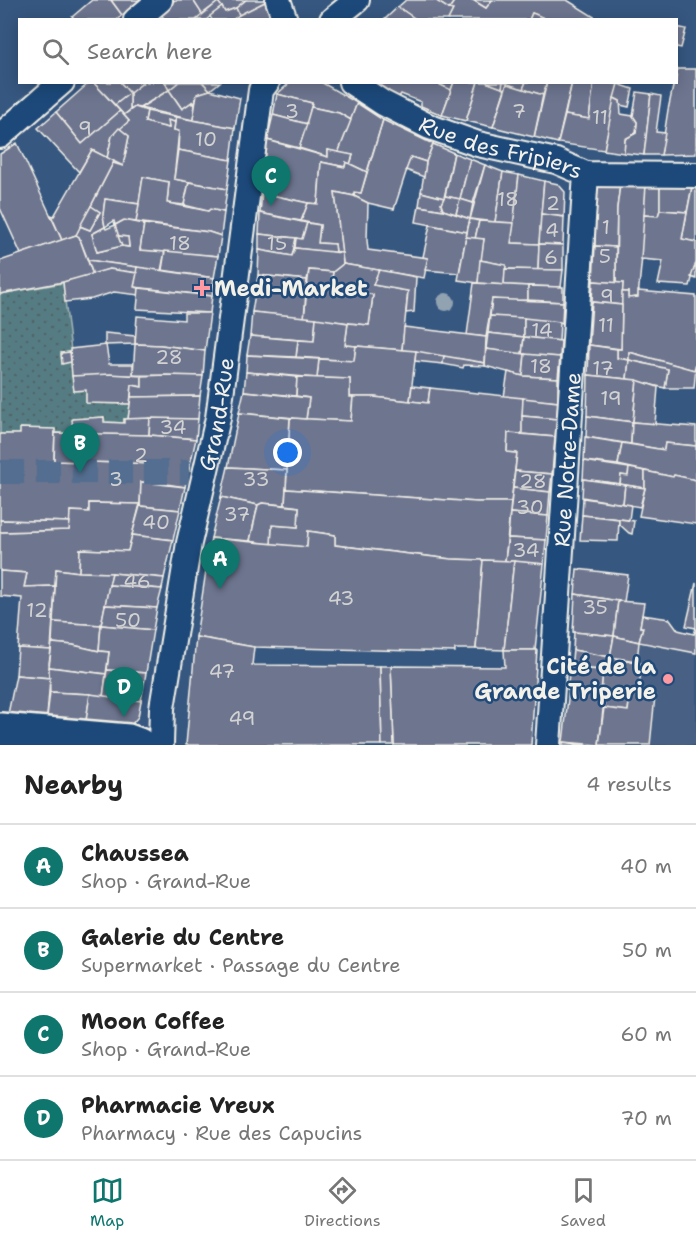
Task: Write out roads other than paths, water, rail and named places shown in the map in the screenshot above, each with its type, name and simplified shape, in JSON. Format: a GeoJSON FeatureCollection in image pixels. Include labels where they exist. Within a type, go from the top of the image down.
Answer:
{"type":"FeatureCollection","features":[{"type":"Feature","properties":{"kind":"street"},"geometry":{"type":"LineString","coordinates":[[138,18],[160,0]]}},
{"type":"Feature","properties":{"kind":"street"},"geometry":{"type":"LineString","coordinates":[[278,0],[284,18]]}},
{"type":"Feature","properties":{"kind":"street"},"geometry":{"type":"LineString","coordinates":[[334,18],[357,0]]}},
{"type":"Feature","properties":{"kind":"street"},"geometry":{"type":"LineString","coordinates":[[0,136],[60,84]]}},
{"type":"Feature","properties":{"kind":"street","name":"Grand-Rue"},"geometry":{"type":"LineString","coordinates":[[161,745],[162,708],[189,543],[196,472],[218,418],[261,90],[266,84]]}},
{"type":"Feature","properties":{"kind":"street","name":"Rue des Fripiers"},"geometry":{"type":"LineString","coordinates":[[354,84],[383,103],[430,127],[478,144],[556,161],[586,174],[696,175]]}},
{"type":"Feature","properties":{"kind":"street","name":"Rue Notre-Dame"},"geometry":{"type":"LineString","coordinates":[[548,745],[586,174]]}},
{"type":"Feature","properties":{"kind":"street"},"geometry":{"type":"LineString","coordinates":[[0,730],[128,741],[139,745]]}},
{"type":"Feature","properties":{"kind":"tunnel"},"geometry":{"type":"LineString","coordinates":[[0,472],[189,472]]}},
{"type":"Feature","properties":{"kind":"place","name":"Moon Coffee"},"geometry":{"type":"Point","coordinates":[271,206]}},
{"type":"Feature","properties":{"kind":"place","name":"Medi-Market"},"geometry":{"type":"Point","coordinates":[202,288]}},
{"type":"Feature","properties":{"kind":"place","name":"Galerie du Centre"},"geometry":{"type":"Point","coordinates":[80,473]}},
{"type":"Feature","properties":{"kind":"place","name":"Chaussea"},"geometry":{"type":"Point","coordinates":[220,589]}},
{"type":"Feature","properties":{"kind":"place","name":"Cité de la Grande Triperie"},"geometry":{"type":"Point","coordinates":[668,679]}},
{"type":"Feature","properties":{"kind":"place","name":"Pharmacie Vreux"},"geometry":{"type":"Point","coordinates":[124,717]}}]}
